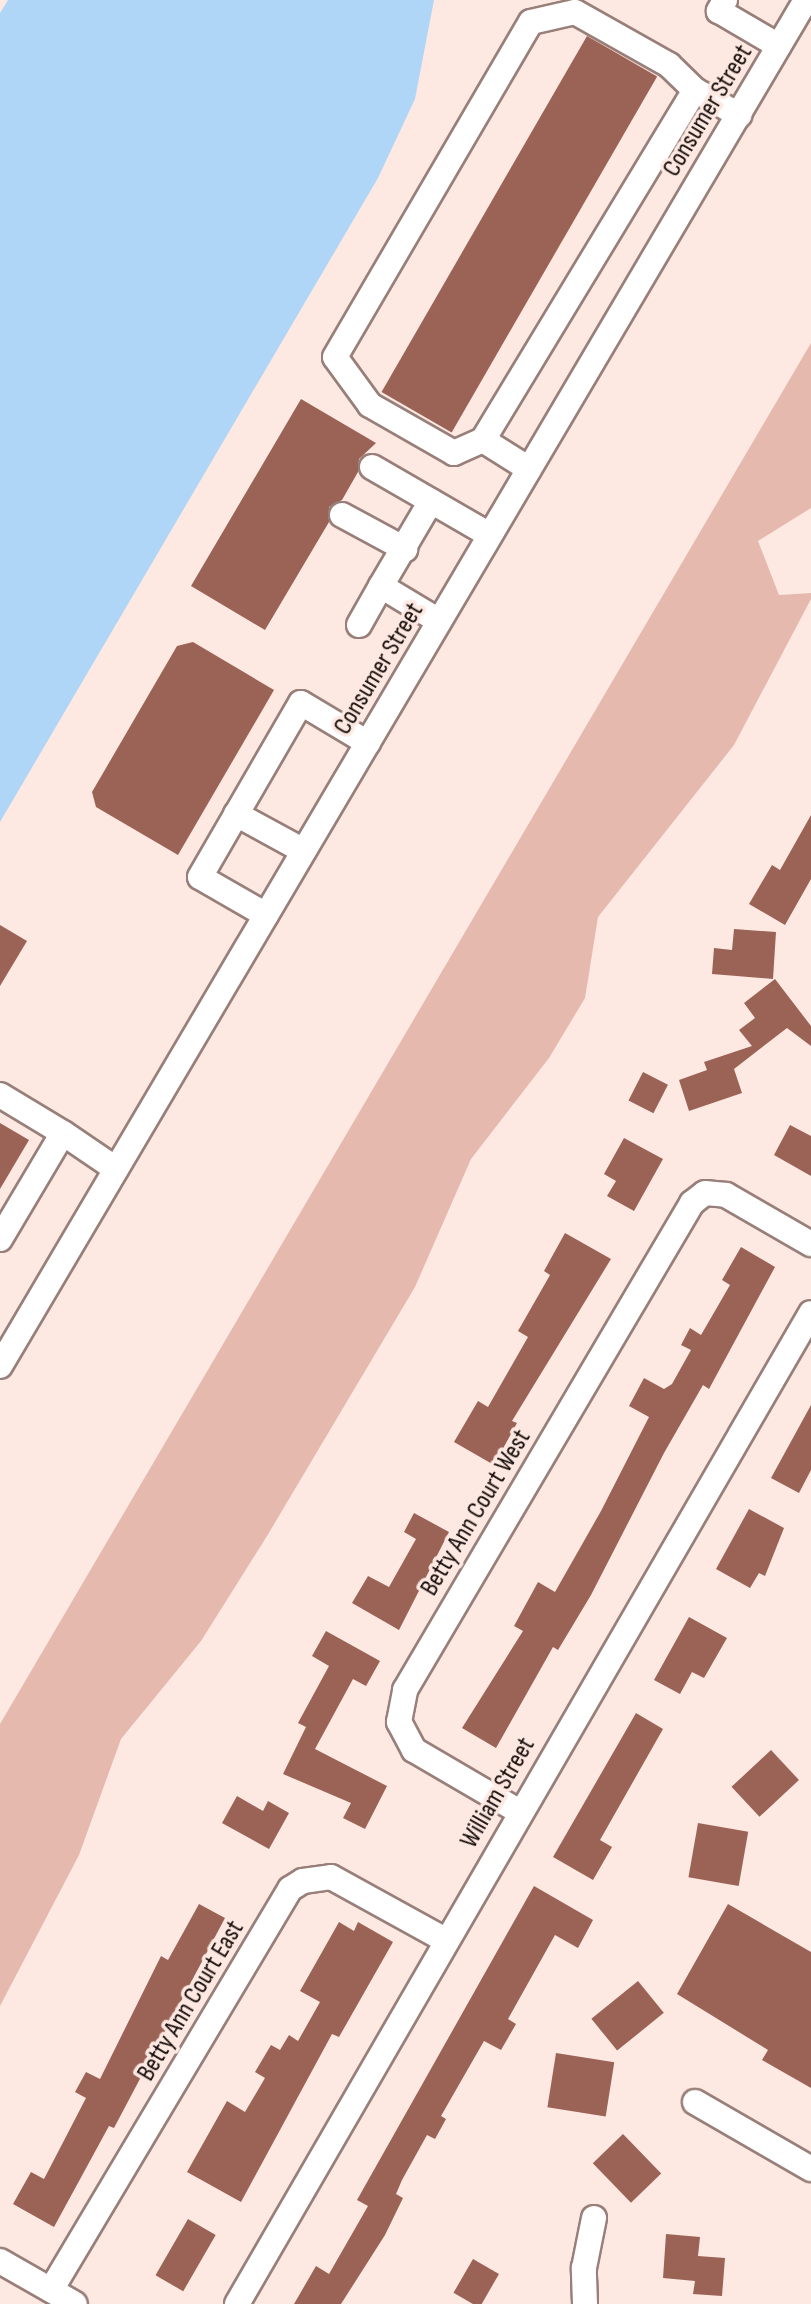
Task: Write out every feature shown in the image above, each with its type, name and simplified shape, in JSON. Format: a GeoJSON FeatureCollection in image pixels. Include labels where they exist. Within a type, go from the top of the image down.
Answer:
{"type":"FeatureCollection","features":[{"type":"Feature","properties":{"kind":"street"},"geometry":{"type":"LineString","coordinates":[[725,0],[719,11],[779,46]]}},
{"type":"Feature","properties":{"kind":"street","name":"Consumer Street"},"geometry":{"type":"LineString","coordinates":[[0,1366],[806,0]]}},
{"type":"Feature","properties":{"kind":"street"},"geometry":{"type":"LineString","coordinates":[[695,90],[483,440],[454,453],[370,405],[335,357],[531,22],[575,12],[669,65],[695,90],[739,115]]}},
{"type":"Feature","properties":{"kind":"street"},"geometry":{"type":"LineString","coordinates":[[483,440],[529,469]]}},
{"type":"Feature","properties":{"kind":"street"},"geometry":{"type":"LineString","coordinates":[[372,467],[490,535]]}},
{"type":"Feature","properties":{"kind":"street"},"geometry":{"type":"LineString","coordinates":[[359,625],[431,501]]}},
{"type":"Feature","properties":{"kind":"street"},"geometry":{"type":"LineString","coordinates":[[342,515],[405,549]]}},
{"type":"Feature","properties":{"kind":"street"},"geometry":{"type":"LineString","coordinates":[[381,586],[439,621]]}},
{"type":"Feature","properties":{"kind":"street"},"geometry":{"type":"LineString","coordinates":[[266,915],[200,877],[301,703],[368,743]]}},
{"type":"Feature","properties":{"kind":"street"},"geometry":{"type":"LineString","coordinates":[[236,814],[304,851]]}},
{"type":"Feature","properties":{"kind":"street"},"geometry":{"type":"LineString","coordinates":[[0,1095],[116,1169]]}},
{"type":"Feature","properties":{"kind":"street"},"geometry":{"type":"LineString","coordinates":[[0,1239],[63,1133]]}},
{"type":"Feature","properties":{"kind":"street","name":"Betty Ann Court West"},"geometry":{"type":"LineString","coordinates":[[520,1812],[414,1750],[401,1729],[399,1707],[692,1203],[705,1193],[726,1195],[811,1244]]}},
{"type":"Feature","properties":{"kind":"street","name":"William Street"},"geometry":{"type":"LineString","coordinates":[[237,2304],[445,1940],[811,1313]]}},
{"type":"Feature","properties":{"kind":"street","name":"Betty Ann Court East"},"geometry":{"type":"LineString","coordinates":[[51,2290],[290,1889],[303,1881],[331,1877],[445,1940]]}},
{"type":"Feature","properties":{"kind":"street"},"geometry":{"type":"LineString","coordinates":[[695,2102],[811,2169]]}},
{"type":"Feature","properties":{"kind":"street"},"geometry":{"type":"LineString","coordinates":[[585,2304],[584,2268],[594,2218]]}},
{"type":"Feature","properties":{"kind":"street"},"geometry":{"type":"LineString","coordinates":[[0,2261],[75,2304]]}},
{"type":"Feature","properties":{"kind":"shaded area"},"geometry":{"type":"Polygon","coordinates":[[[811,343],[811,508],[758,541],[779,595],[811,593],[811,599],[734,745],[598,917],[585,998],[549,1058],[471,1159],[415,1287],[267,1536],[201,1641],[121,1739],[79,1855],[0,2006],[0,1724],[811,343]]]}},
{"type":"Feature","properties":{"kind":"water"},"geometry":{"type":"Polygon","coordinates":[[[8,0],[434,0],[415,99],[378,178],[0,822],[0,13],[8,0]]]}},
{"type":"Feature","properties":{"kind":"building"},"geometry":{"type":"Polygon","coordinates":[[[587,36],[657,76],[452,432],[382,392],[587,36]]]}},
{"type":"Feature","properties":{"kind":"building"},"geometry":{"type":"Polygon","coordinates":[[[301,399],[376,443],[359,459],[358,472],[342,500],[329,507],[329,522],[265,630],[191,586],[301,399]]]}},
{"type":"Feature","properties":{"kind":"building"},"geometry":{"type":"Polygon","coordinates":[[[193,642],[274,690],[178,855],[96,807],[92,792],[177,646],[193,642]]]}},
{"type":"Feature","properties":{"kind":"building"},"geometry":{"type":"Polygon","coordinates":[[[811,815],[811,879],[785,925],[749,904],[772,865],[780,870],[811,815]]]}},
{"type":"Feature","properties":{"kind":"building"},"geometry":{"type":"Polygon","coordinates":[[[0,925],[27,941],[0,986],[0,925]]]}},
{"type":"Feature","properties":{"kind":"building"},"geometry":{"type":"Polygon","coordinates":[[[734,929],[776,932],[773,979],[712,974],[714,948],[732,950],[734,929]]]}},
{"type":"Feature","properties":{"kind":"building"},"geometry":{"type":"Polygon","coordinates":[[[775,979],[811,1026],[811,1046],[787,1028],[734,1069],[742,1093],[689,1111],[679,1080],[707,1070],[704,1062],[752,1046],[739,1030],[755,1018],[744,1003],[775,979]]]}},
{"type":"Feature","properties":{"kind":"building"},"geometry":{"type":"Polygon","coordinates":[[[643,1072],[668,1085],[653,1113],[628,1101],[643,1072]]]}},
{"type":"Feature","properties":{"kind":"building"},"geometry":{"type":"Polygon","coordinates":[[[0,1123],[29,1140],[0,1189],[0,1123]]]}},
{"type":"Feature","properties":{"kind":"building"},"geometry":{"type":"Polygon","coordinates":[[[790,1125],[811,1136],[811,1176],[774,1155],[790,1125]]]}},
{"type":"Feature","properties":{"kind":"building"},"geometry":{"type":"Polygon","coordinates":[[[624,1138],[663,1159],[634,1211],[607,1196],[616,1181],[604,1174],[624,1138]]]}},
{"type":"Feature","properties":{"kind":"building"},"geometry":{"type":"Polygon","coordinates":[[[565,1233],[611,1259],[512,1421],[517,1423],[494,1465],[454,1442],[478,1401],[488,1407],[528,1337],[518,1331],[550,1275],[544,1271],[565,1233]]]}},
{"type":"Feature","properties":{"kind":"building"},"geometry":{"type":"Polygon","coordinates":[[[741,1247],[775,1267],[709,1389],[703,1385],[664,1453],[591,1595],[558,1650],[553,1647],[496,1748],[462,1728],[523,1631],[514,1626],[538,1582],[555,1592],[601,1511],[649,1417],[629,1406],[644,1378],[664,1389],[672,1384],[691,1350],[681,1345],[690,1328],[701,1335],[730,1285],[722,1280],[741,1247]]]}},
{"type":"Feature","properties":{"kind":"building"},"geometry":{"type":"Polygon","coordinates":[[[811,1405],[811,1470],[799,1493],[771,1478],[811,1405]]]}},
{"type":"Feature","properties":{"kind":"building"},"geometry":{"type":"Polygon","coordinates":[[[749,1509],[784,1528],[765,1576],[759,1573],[750,1588],[716,1569],[749,1509]]]}},
{"type":"Feature","properties":{"kind":"building"},"geometry":{"type":"Polygon","coordinates":[[[414,1513],[449,1532],[399,1630],[352,1603],[368,1576],[389,1587],[416,1539],[404,1532],[414,1513]]]}},
{"type":"Feature","properties":{"kind":"building"},"geometry":{"type":"Polygon","coordinates":[[[689,1617],[727,1638],[704,1678],[692,1672],[680,1694],[654,1680],[689,1617]]]}},
{"type":"Feature","properties":{"kind":"building"},"geometry":{"type":"Polygon","coordinates":[[[326,1631],[380,1661],[366,1686],[353,1679],[315,1749],[387,1786],[365,1829],[343,1818],[351,1803],[283,1774],[306,1727],[298,1723],[329,1666],[312,1656],[326,1631]]]}},
{"type":"Feature","properties":{"kind":"building"},"geometry":{"type":"Polygon","coordinates":[[[636,1713],[663,1729],[600,1840],[612,1847],[593,1880],[553,1857],[636,1713]]]}},
{"type":"Feature","properties":{"kind":"building"},"geometry":{"type":"Polygon","coordinates":[[[771,1750],[799,1780],[759,1817],[732,1787],[771,1750]]]}},
{"type":"Feature","properties":{"kind":"building"},"geometry":{"type":"Polygon","coordinates":[[[237,1796],[263,1811],[268,1801],[289,1813],[269,1849],[222,1823],[237,1796]]]}},
{"type":"Feature","properties":{"kind":"building"},"geometry":{"type":"Polygon","coordinates":[[[698,1823],[748,1832],[739,1886],[688,1877],[698,1823]]]}},
{"type":"Feature","properties":{"kind":"building"},"geometry":{"type":"Polygon","coordinates":[[[534,1886],[593,1920],[578,1948],[555,1935],[508,2019],[516,2024],[501,2050],[484,2041],[441,2116],[446,2119],[435,2139],[427,2135],[402,2180],[396,2194],[403,2198],[385,2235],[341,2304],[294,2304],[316,2266],[329,2274],[368,2206],[357,2200],[534,1886]]]}},
{"type":"Feature","properties":{"kind":"building"},"geometry":{"type":"Polygon","coordinates":[[[199,1904],[225,1918],[114,2128],[109,2126],[54,2227],[13,2204],[31,2172],[44,2179],[86,2098],[75,2092],[86,2072],[100,2079],[161,1956],[168,1960],[199,1904]]]}},
{"type":"Feature","properties":{"kind":"building"},"geometry":{"type":"Polygon","coordinates":[[[728,1904],[811,1952],[811,2088],[762,2060],[768,2050],[677,1994],[728,1904]]]}},
{"type":"Feature","properties":{"kind":"building"},"geometry":{"type":"Polygon","coordinates":[[[339,1922],[354,1931],[358,1922],[393,1942],[339,2037],[332,2034],[241,2202],[187,2172],[227,2101],[245,2112],[265,2078],[255,2072],[271,2045],[280,2050],[289,2035],[298,2041],[320,2002],[300,1991],[339,1922]]]}},
{"type":"Feature","properties":{"kind":"building"},"geometry":{"type":"Polygon","coordinates":[[[638,1981],[664,2013],[617,2051],[591,2019],[638,1981]]]}},
{"type":"Feature","properties":{"kind":"building"},"geometry":{"type":"Polygon","coordinates":[[[556,2053],[614,2062],[606,2117],[547,2107],[556,2053]]]}},
{"type":"Feature","properties":{"kind":"building"},"geometry":{"type":"Polygon","coordinates":[[[623,2134],[661,2174],[631,2203],[593,2163],[623,2134]]]}},
{"type":"Feature","properties":{"kind":"building"},"geometry":{"type":"Polygon","coordinates":[[[188,2219],[216,2235],[183,2291],[156,2275],[188,2219]]]}},
{"type":"Feature","properties":{"kind":"building"},"geometry":{"type":"Polygon","coordinates":[[[666,2234],[700,2237],[698,2256],[725,2258],[722,2296],[693,2294],[695,2281],[663,2278],[666,2234]]]}},
{"type":"Feature","properties":{"kind":"building"},"geometry":{"type":"Polygon","coordinates":[[[473,2259],[499,2274],[482,2304],[473,2304],[454,2293],[473,2259]]]}}]}
